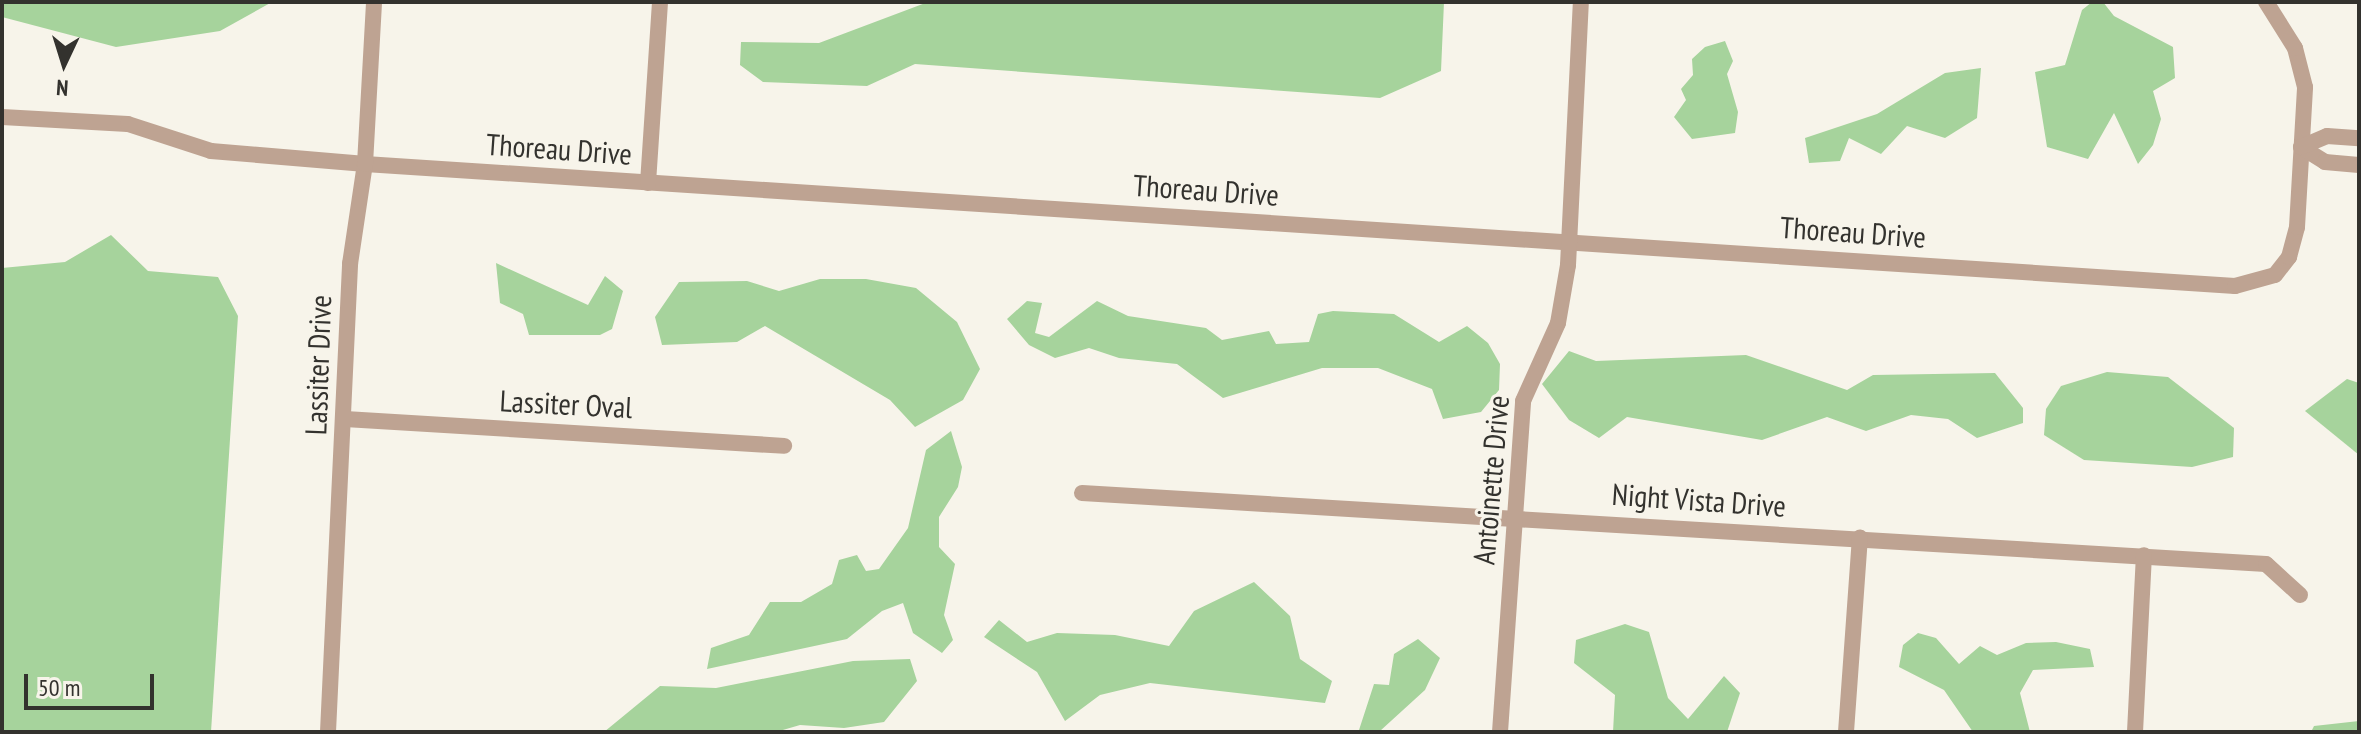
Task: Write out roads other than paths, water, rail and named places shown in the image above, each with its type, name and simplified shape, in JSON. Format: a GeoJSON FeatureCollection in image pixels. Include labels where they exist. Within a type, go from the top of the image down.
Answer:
{"type":"FeatureCollection","features":[{"type":"Feature","properties":{"kind":"street","name":"Lassiter Drive"},"geometry":{"type":"LineString","coordinates":[[328,732],[350,264],[365,164],[374,2]]}},
{"type":"Feature","properties":{"kind":"street"},"geometry":{"type":"LineString","coordinates":[[648,183],[660,2]]}},
{"type":"Feature","properties":{"kind":"street","name":"Antoinette Drive"},"geometry":{"type":"LineString","coordinates":[[1500,732],[1523,401],[1558,323],[1570,243],[1581,2]]}},
{"type":"Feature","properties":{"kind":"street","name":"Thoreau Drive"},"geometry":{"type":"LineString","coordinates":[[2,117],[128,124],[211,151],[365,164],[2249,285],[2275,275],[2289,257],[2297,227],[2305,87],[2295,48],[2266,2]]}},
{"type":"Feature","properties":{"kind":"street"},"geometry":{"type":"LineString","coordinates":[[2301,147],[2327,136],[2359,138]]}},
{"type":"Feature","properties":{"kind":"street"},"geometry":{"type":"LineString","coordinates":[[2301,147],[2325,162],[2359,165]]}},
{"type":"Feature","properties":{"kind":"street","name":"Lassiter Oval"},"geometry":{"type":"LineString","coordinates":[[345,419],[784,446]]}},
{"type":"Feature","properties":{"kind":"street","name":"Night Vista Drive"},"geometry":{"type":"LineString","coordinates":[[1082,493],[2266,564],[2300,595]]}},
{"type":"Feature","properties":{"kind":"street"},"geometry":{"type":"LineString","coordinates":[[1846,732],[1860,538]]}},
{"type":"Feature","properties":{"kind":"street"},"geometry":{"type":"LineString","coordinates":[[2135,732],[2144,555]]}}]}
